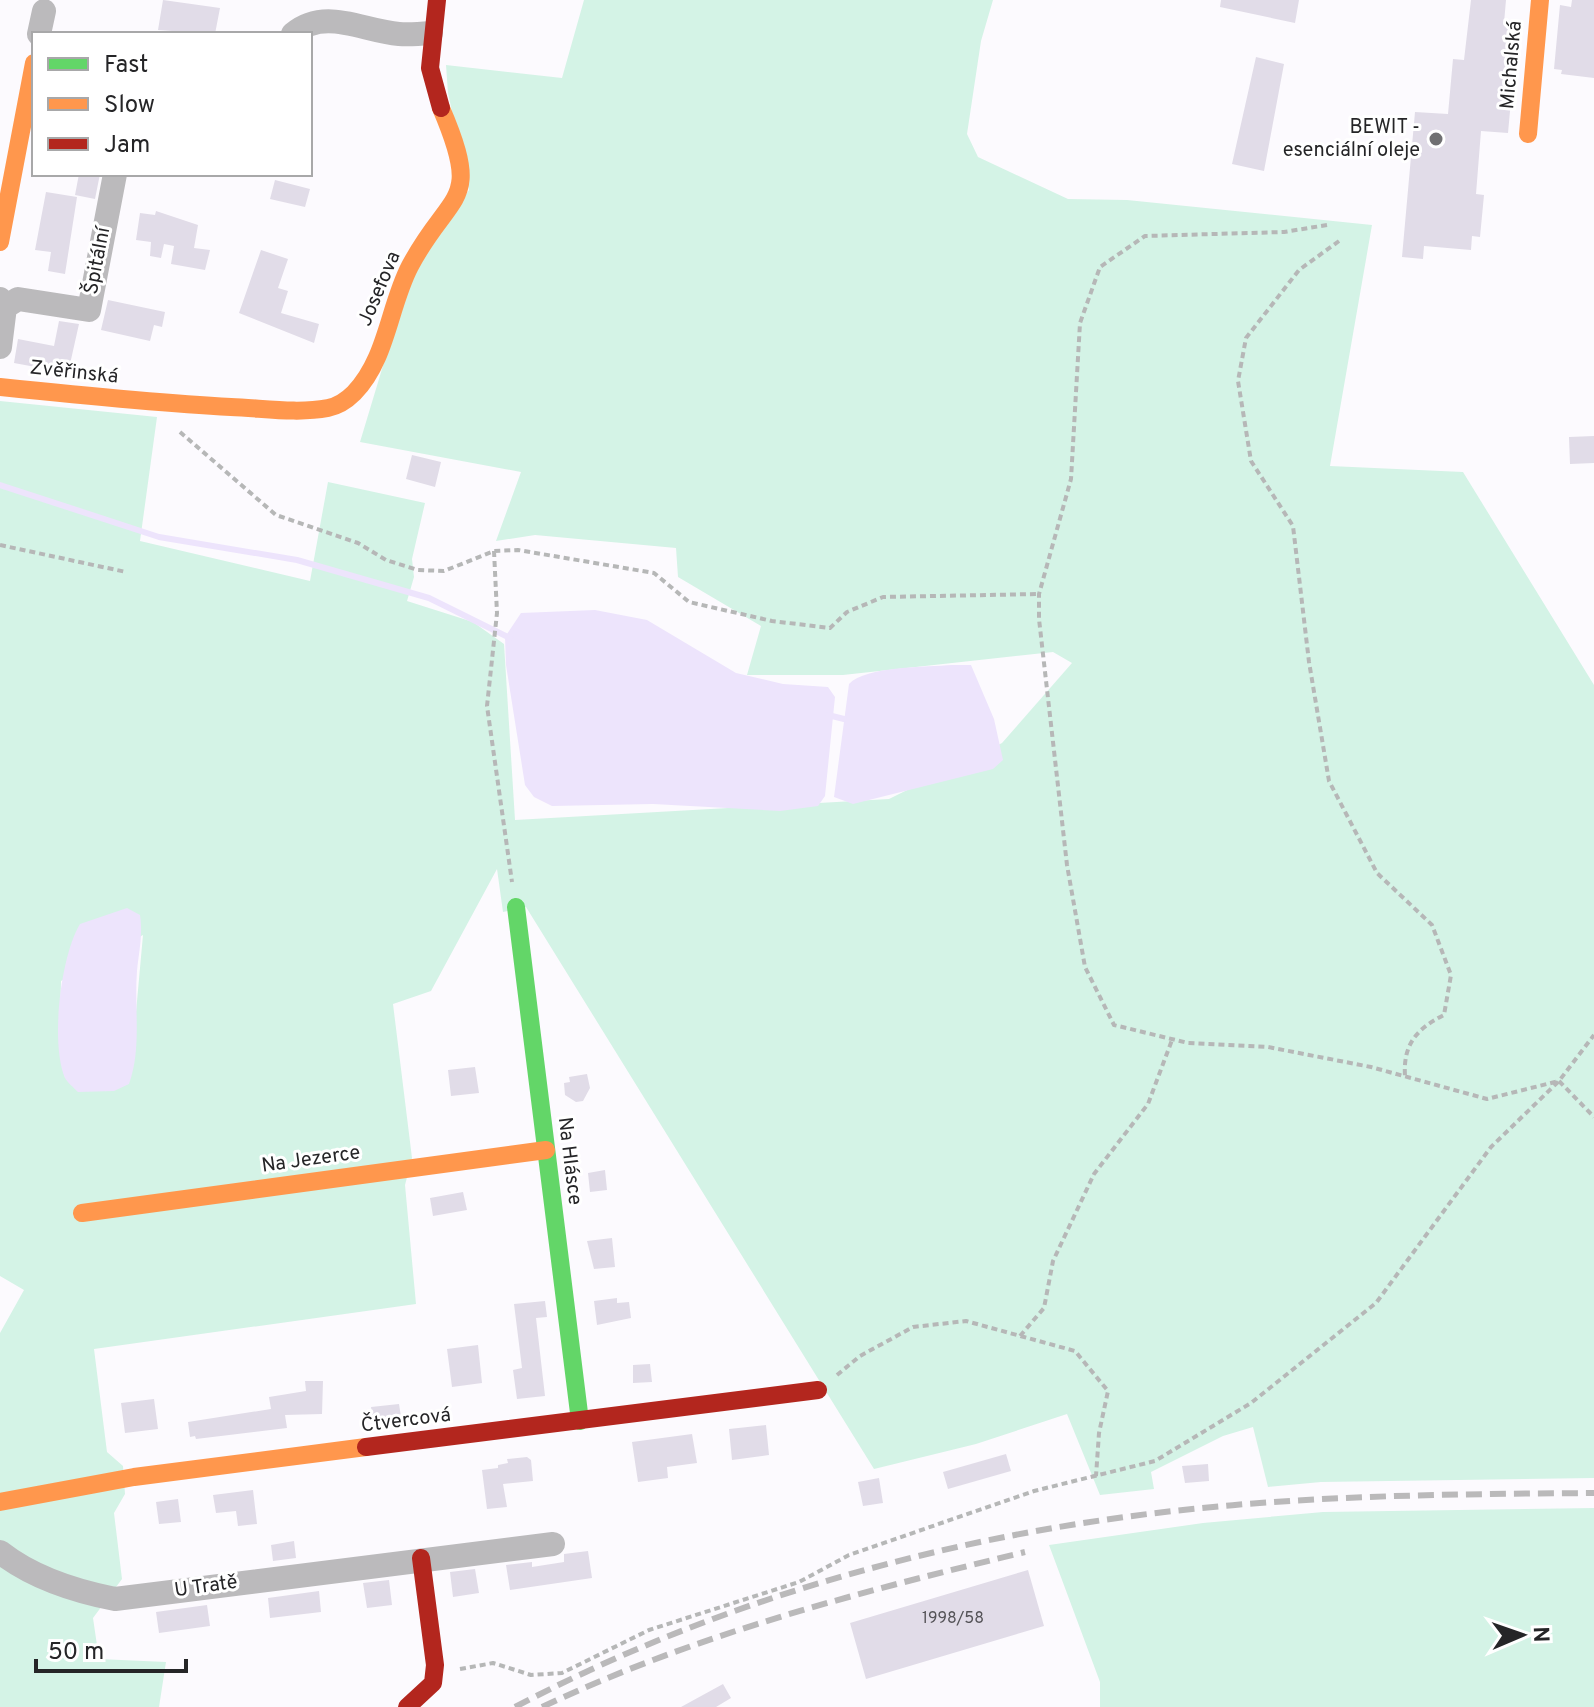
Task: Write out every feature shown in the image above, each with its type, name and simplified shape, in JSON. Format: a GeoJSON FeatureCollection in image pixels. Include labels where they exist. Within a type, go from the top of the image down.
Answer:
{"type":"FeatureCollection","features":[{"type":"Feature","properties":{"kind":"street","name":"Josefova"},"geometry":{"type":"LineString","coordinates":[[144,403],[283,409],[337,406],[373,367],[407,270],[459,196],[462,173],[452,130],[434,89],[431,33],[437,0]]}},
{"type":"Feature","properties":{"kind":"street","name":"Michalská"},"geometry":{"type":"LineString","coordinates":[[1528,134],[1540,0]]}},
{"type":"Feature","properties":{"kind":"street"},"geometry":{"type":"LineString","coordinates":[[296,32],[303,26],[329,20],[398,34],[431,33]]}},
{"type":"Feature","properties":{"kind":"street"},"geometry":{"type":"LineString","coordinates":[[0,242],[32,74]]}},
{"type":"Feature","properties":{"kind":"street","name":"Špitální"},"geometry":{"type":"LineString","coordinates":[[3,303],[18,299],[89,310],[115,176]]}},
{"type":"Feature","properties":{"kind":"street"},"geometry":{"type":"LineString","coordinates":[[0,347],[3,303]]}},
{"type":"Feature","properties":{"kind":"street","name":"Zvěřinská"},"geometry":{"type":"LineString","coordinates":[[0,387],[144,403]]}},
{"type":"Feature","properties":{"kind":"street","name":"Na Hlásce"},"geometry":{"type":"LineString","coordinates":[[516,907],[580,1421]]}},
{"type":"Feature","properties":{"kind":"street","name":"Na Jezerce"},"geometry":{"type":"LineString","coordinates":[[82,1213],[546,1150]]}},
{"type":"Feature","properties":{"kind":"street","name":"Čtvercová"},"geometry":{"type":"LineString","coordinates":[[0,1502],[134,1477],[818,1390]]}},
{"type":"Feature","properties":{"kind":"street","name":"U Tratě"},"geometry":{"type":"LineString","coordinates":[[0,1552],[12,1562],[74,1591],[115,1599],[421,1558],[553,1544]]}},
{"type":"Feature","properties":{"kind":"street"},"geometry":{"type":"LineString","coordinates":[[407,1707],[433,1683],[435,1665],[421,1558]]}},
{"type":"Feature","properties":{"kind":"path"},"geometry":{"type":"LineString","coordinates":[[1327,225],[1284,232],[1145,236],[1100,267],[1080,323],[1071,479],[1039,594],[1039,619],[1067,865],[1085,967],[1114,1025],[1173,1039],[1268,1047],[1405,1076],[1487,1099],[1559,1081]]}},
{"type":"Feature","properties":{"kind":"path"},"geometry":{"type":"LineString","coordinates":[[1339,241],[1299,270],[1246,338],[1238,381],[1251,461],[1293,526],[1309,662],[1329,781],[1377,873],[1432,925],[1451,975],[1444,1015],[1423,1025],[1403,1055],[1405,1076]]}},
{"type":"Feature","properties":{"kind":"path"},"geometry":{"type":"LineString","coordinates":[[176,428],[276,515],[358,543],[386,560],[418,570],[444,571],[494,551],[518,550],[654,573],[689,602],[772,621],[830,628],[847,612],[883,597],[1039,594]]}},
{"type":"Feature","properties":{"kind":"path"},"geometry":{"type":"LineString","coordinates":[[0,545],[126,572]]}},
{"type":"Feature","properties":{"kind":"path"},"geometry":{"type":"LineString","coordinates":[[494,551],[497,613],[487,706],[501,823],[516,907]]}},
{"type":"Feature","properties":{"kind":"path"},"geometry":{"type":"LineString","coordinates":[[433,1683],[465,1666],[493,1663],[531,1675],[562,1673],[649,1630],[799,1582],[849,1555],[1034,1491],[1155,1461],[1251,1403],[1376,1303],[1491,1147],[1559,1081],[1594,1035]]}},
{"type":"Feature","properties":{"kind":"path"},"geometry":{"type":"LineString","coordinates":[[1020,1336],[1044,1308],[1053,1261],[1094,1174],[1148,1104],[1173,1039]]}},
{"type":"Feature","properties":{"kind":"path"},"geometry":{"type":"LineString","coordinates":[[1559,1081],[1594,1117]]}},
{"type":"Feature","properties":{"kind":"path"},"geometry":{"type":"LineString","coordinates":[[818,1390],[860,1356],[913,1327],[966,1321],[1075,1351],[1108,1391],[1096,1476]]}},
{"type":"Feature","properties":{"kind":"green space"},"geometry":{"type":"Polygon","coordinates":[[[584,0],[993,0],[981,41],[967,134],[978,157],[1068,199],[1127,200],[1372,225],[1330,466],[1463,472],[1594,685],[1594,1478],[1321,1482],[1268,1487],[1253,1427],[1223,1436],[1151,1472],[1154,1489],[1100,1495],[1067,1414],[976,1444],[874,1469],[526,907],[503,912],[497,869],[431,991],[393,1004],[412,1158],[405,1185],[416,1304],[94,1349],[107,1452],[123,1466],[125,1494],[114,1513],[122,1579],[93,1618],[99,1659],[166,1662],[159,1707],[0,1707],[0,1333],[24,1290],[0,1276],[0,401],[157,417],[140,541],[310,581],[328,482],[425,503],[412,559],[414,577],[407,601],[473,622],[504,644],[515,820],[889,799],[1002,743],[1072,663],[1053,652],[843,675],[747,675],[761,626],[678,577],[676,548],[535,535],[496,541],[521,472],[360,442],[410,276],[469,190],[448,93],[446,65],[562,78],[584,0]],[[143,935],[61,981],[60,1033],[65,1078],[136,1012],[143,935]]]}},
{"type":"Feature","properties":{"kind":"green space"},"geometry":{"type":"Polygon","coordinates":[[[1594,1508],[1594,1707],[1100,1707],[1100,1682],[1049,1545],[1203,1523],[1323,1512],[1594,1508]]]}},
{"type":"Feature","properties":{"kind":"shaded area"},"geometry":{"type":"Polygon","coordinates":[[[595,610],[647,620],[736,673],[783,684],[828,687],[835,697],[825,796],[818,806],[780,811],[653,804],[552,806],[534,797],[525,785],[506,665],[505,637],[521,613],[595,610]]]}},
{"type":"Feature","properties":{"kind":"shaded area"},"geometry":{"type":"Polygon","coordinates":[[[971,665],[994,719],[1003,760],[993,769],[853,804],[834,797],[849,684],[857,678],[882,671],[971,665]]]}},
{"type":"Feature","properties":{"kind":"shaded area"},"geometry":{"type":"Polygon","coordinates":[[[127,908],[140,915],[141,929],[133,1070],[129,1084],[114,1091],[78,1092],[65,1078],[58,1044],[60,1000],[68,956],[80,924],[127,908]]]}},
{"type":"Feature","properties":{"kind":"building"},"geometry":{"type":"Polygon","coordinates":[[[163,0],[220,8],[215,32],[158,30],[163,0]]]}},
{"type":"Feature","properties":{"kind":"building"},"geometry":{"type":"Polygon","coordinates":[[[1221,0],[1299,0],[1295,23],[1220,7],[1221,0]]]}},
{"type":"Feature","properties":{"kind":"building"},"geometry":{"type":"Polygon","coordinates":[[[1471,0],[1506,0],[1504,23],[1518,24],[1508,133],[1481,131],[1476,194],[1484,195],[1480,237],[1472,236],[1471,250],[1424,246],[1423,259],[1402,257],[1415,112],[1448,114],[1453,59],[1464,60],[1471,0]]]}},
{"type":"Feature","properties":{"kind":"building"},"geometry":{"type":"Polygon","coordinates":[[[1572,0],[1594,0],[1594,78],[1561,74],[1562,70],[1554,69],[1560,5],[1571,7],[1572,0]]]}},
{"type":"Feature","properties":{"kind":"building"},"geometry":{"type":"Polygon","coordinates":[[[1256,57],[1284,64],[1264,171],[1232,164],[1256,57]]]}},
{"type":"Feature","properties":{"kind":"building"},"geometry":{"type":"Polygon","coordinates":[[[79,176],[100,176],[95,199],[75,195],[79,176]]]}},
{"type":"Feature","properties":{"kind":"building"},"geometry":{"type":"Polygon","coordinates":[[[275,180],[310,189],[305,207],[270,199],[275,180]]]}},
{"type":"Feature","properties":{"kind":"building"},"geometry":{"type":"Polygon","coordinates":[[[46,192],[77,197],[65,274],[48,271],[51,252],[35,250],[46,192]]]}},
{"type":"Feature","properties":{"kind":"building"},"geometry":{"type":"Polygon","coordinates":[[[156,211],[198,225],[194,248],[210,250],[205,270],[171,264],[174,246],[164,244],[161,258],[150,256],[151,242],[136,240],[140,213],[155,215],[156,211]]]}},
{"type":"Feature","properties":{"kind":"building"},"geometry":{"type":"Polygon","coordinates":[[[261,250],[288,259],[278,288],[288,291],[281,313],[319,324],[314,343],[239,313],[261,250]]]}},
{"type":"Feature","properties":{"kind":"building"},"geometry":{"type":"Polygon","coordinates":[[[108,300],[165,312],[162,327],[154,325],[150,341],[101,330],[108,300]]]}},
{"type":"Feature","properties":{"kind":"building"},"geometry":{"type":"Polygon","coordinates":[[[59,321],[79,324],[68,373],[14,363],[18,339],[54,346],[59,321]]]}},
{"type":"Feature","properties":{"kind":"building"},"geometry":{"type":"Polygon","coordinates":[[[1594,436],[1594,463],[1570,464],[1569,437],[1594,436]]]}},
{"type":"Feature","properties":{"kind":"building"},"geometry":{"type":"Polygon","coordinates":[[[412,455],[441,462],[435,487],[406,479],[412,455]]]}},
{"type":"Feature","properties":{"kind":"building"},"geometry":{"type":"Polygon","coordinates":[[[475,1067],[479,1093],[451,1096],[448,1070],[475,1067]]]}},
{"type":"Feature","properties":{"kind":"building"},"geometry":{"type":"Polygon","coordinates":[[[587,1074],[590,1088],[583,1101],[576,1102],[565,1095],[564,1083],[570,1082],[569,1077],[587,1074]]]}},
{"type":"Feature","properties":{"kind":"building"},"geometry":{"type":"Polygon","coordinates":[[[605,1170],[607,1190],[590,1192],[588,1173],[605,1170]]]}},
{"type":"Feature","properties":{"kind":"building"},"geometry":{"type":"Polygon","coordinates":[[[463,1192],[467,1210],[433,1216],[430,1198],[463,1192]]]}},
{"type":"Feature","properties":{"kind":"building"},"geometry":{"type":"Polygon","coordinates":[[[612,1238],[615,1267],[594,1269],[587,1241],[612,1238]]]}},
{"type":"Feature","properties":{"kind":"building"},"geometry":{"type":"Polygon","coordinates":[[[617,1298],[617,1303],[629,1302],[631,1318],[597,1325],[594,1301],[617,1298]]]}},
{"type":"Feature","properties":{"kind":"building"},"geometry":{"type":"Polygon","coordinates":[[[545,1301],[547,1317],[536,1318],[545,1396],[517,1399],[513,1370],[522,1368],[514,1304],[545,1301]]]}},
{"type":"Feature","properties":{"kind":"building"},"geometry":{"type":"Polygon","coordinates":[[[478,1345],[482,1383],[452,1387],[447,1349],[478,1345]]]}},
{"type":"Feature","properties":{"kind":"building"},"geometry":{"type":"Polygon","coordinates":[[[650,1364],[652,1382],[633,1383],[633,1365],[650,1364]]]}},
{"type":"Feature","properties":{"kind":"building"},"geometry":{"type":"Polygon","coordinates":[[[305,1381],[323,1381],[322,1414],[285,1415],[287,1428],[196,1439],[195,1436],[190,1437],[188,1422],[271,1409],[269,1397],[306,1391],[305,1381]]]}},
{"type":"Feature","properties":{"kind":"building"},"geometry":{"type":"Polygon","coordinates":[[[154,1399],[158,1429],[125,1433],[121,1403],[154,1399]]]}},
{"type":"Feature","properties":{"kind":"building"},"geometry":{"type":"Polygon","coordinates":[[[399,1404],[402,1423],[374,1426],[371,1407],[399,1404]]]}},
{"type":"Feature","properties":{"kind":"building"},"geometry":{"type":"Polygon","coordinates":[[[766,1425],[769,1455],[732,1460],[729,1429],[766,1425]]]}},
{"type":"Feature","properties":{"kind":"building"},"geometry":{"type":"Polygon","coordinates":[[[692,1434],[697,1463],[667,1467],[668,1478],[638,1482],[632,1442],[692,1434]]]}},
{"type":"Feature","properties":{"kind":"building"},"geometry":{"type":"Polygon","coordinates":[[[1006,1454],[1011,1471],[948,1489],[943,1472],[1006,1454]]]}},
{"type":"Feature","properties":{"kind":"building"},"geometry":{"type":"Polygon","coordinates":[[[527,1457],[531,1460],[533,1481],[503,1484],[507,1507],[487,1509],[482,1470],[498,1468],[498,1465],[508,1463],[507,1459],[527,1457]]]}},
{"type":"Feature","properties":{"kind":"building"},"geometry":{"type":"Polygon","coordinates":[[[1208,1464],[1209,1481],[1185,1483],[1182,1466],[1208,1464]]]}},
{"type":"Feature","properties":{"kind":"building"},"geometry":{"type":"Polygon","coordinates":[[[879,1478],[883,1503],[863,1506],[858,1482],[879,1478]]]}},
{"type":"Feature","properties":{"kind":"building"},"geometry":{"type":"Polygon","coordinates":[[[253,1490],[257,1524],[238,1526],[236,1511],[216,1513],[213,1495],[253,1490]]]}},
{"type":"Feature","properties":{"kind":"building"},"geometry":{"type":"Polygon","coordinates":[[[178,1499],[181,1522],[159,1524],[156,1502],[178,1499]]]}},
{"type":"Feature","properties":{"kind":"building"},"geometry":{"type":"Polygon","coordinates":[[[294,1541],[296,1558],[273,1561],[271,1545],[294,1541]]]}},
{"type":"Feature","properties":{"kind":"building"},"geometry":{"type":"Polygon","coordinates":[[[588,1551],[592,1578],[510,1590],[506,1565],[532,1562],[532,1567],[564,1562],[564,1554],[588,1551]]]}},
{"type":"Feature","properties":{"kind":"building"},"geometry":{"type":"Polygon","coordinates":[[[475,1569],[479,1593],[453,1597],[450,1572],[475,1569]]]}},
{"type":"Feature","properties":{"kind":"building"},"geometry":{"type":"Polygon","coordinates":[[[1028,1570],[1044,1626],[866,1679],[850,1623],[1028,1570]]]}},
{"type":"Feature","properties":{"kind":"building"},"geometry":{"type":"Polygon","coordinates":[[[389,1580],[392,1605],[367,1608],[363,1583],[389,1580]]]}},
{"type":"Feature","properties":{"kind":"building"},"geometry":{"type":"Polygon","coordinates":[[[319,1591],[321,1612],[270,1618],[268,1598],[319,1591]]]}},
{"type":"Feature","properties":{"kind":"building"},"geometry":{"type":"Polygon","coordinates":[[[207,1605],[210,1626],[159,1633],[156,1612],[207,1605]]]}},
{"type":"Feature","properties":{"kind":"building"},"geometry":{"type":"Polygon","coordinates":[[[723,1684],[731,1698],[716,1707],[681,1707],[723,1684]]]}},
{"type":"Feature","properties":{"kind":"waterway"},"geometry":{"type":"LineString","coordinates":[[0,485],[159,537],[297,560],[429,598],[510,638]]}},
{"type":"Feature","properties":{"kind":"waterway"},"geometry":{"type":"LineString","coordinates":[[828,715],[844,719]]}},
{"type":"Feature","properties":{"kind":"railway"},"geometry":{"type":"LineString","coordinates":[[515,1707],[678,1632],[763,1601],[849,1574],[1024,1533],[1202,1508],[1300,1500],[1594,1493]]}},
{"type":"Feature","properties":{"kind":"railway"},"geometry":{"type":"LineString","coordinates":[[542,1707],[600,1681],[719,1636],[840,1599],[1025,1552]]}},
{"type":"Feature","properties":{"kind":"traffic: fast"},"geometry":{"type":"LineString","coordinates":[[516,907],[580,1421]]}},
{"type":"Feature","properties":{"kind":"traffic: slow"},"geometry":{"type":"LineString","coordinates":[[1528,134],[1540,0]]}},
{"type":"Feature","properties":{"kind":"traffic: slow"},"geometry":{"type":"LineString","coordinates":[[0,242],[32,74]]}},
{"type":"Feature","properties":{"kind":"traffic: slow"},"geometry":{"type":"LineString","coordinates":[[0,387],[280,410],[316,410],[342,402],[354,393],[374,364],[410,266],[457,195],[460,163],[441,108]]}},
{"type":"Feature","properties":{"kind":"traffic: slow"},"geometry":{"type":"LineString","coordinates":[[82,1213],[546,1150]]}},
{"type":"Feature","properties":{"kind":"traffic: slow"},"geometry":{"type":"LineString","coordinates":[[0,1502],[134,1477],[366,1447]]}},
{"type":"Feature","properties":{"kind":"traffic: jam"},"geometry":{"type":"LineString","coordinates":[[437,0],[430,68],[441,108]]}},
{"type":"Feature","properties":{"kind":"traffic: jam"},"geometry":{"type":"LineString","coordinates":[[366,1447],[818,1390]]}},
{"type":"Feature","properties":{"kind":"traffic: jam"},"geometry":{"type":"LineString","coordinates":[[407,1707],[433,1683],[435,1665],[421,1558]]}},
{"type":"Feature","properties":{"kind":"place","name":"BEWIT - esenciální oleje"},"geometry":{"type":"Point","coordinates":[1436,139]}}]}
